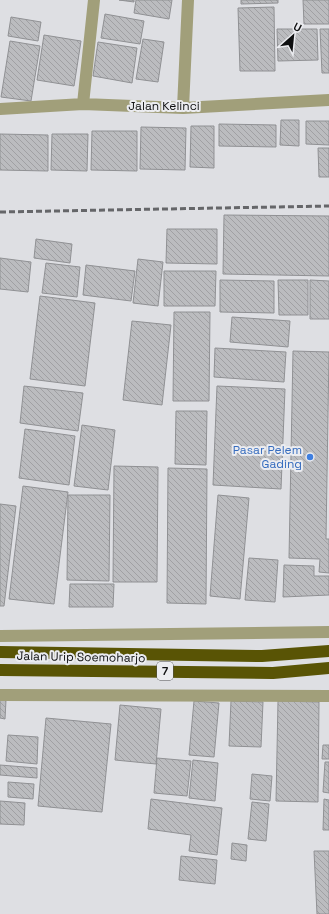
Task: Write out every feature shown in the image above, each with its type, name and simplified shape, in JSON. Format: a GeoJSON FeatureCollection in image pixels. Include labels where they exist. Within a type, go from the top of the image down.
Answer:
{"type":"FeatureCollection","features":[{"type":"Feature","properties":{"kind":"highway","name":"Jalan Urip Soemoharjo"},"geometry":{"type":"LineString","coordinates":[[0,652],[262,656],[329,651]]}},
{"type":"Feature","properties":{"kind":"highway","name":"Jalan Urip Soemoharjo"},"geometry":{"type":"LineString","coordinates":[[0,670],[273,673],[329,668]]}},
{"type":"Feature","properties":{"kind":"street"},"geometry":{"type":"LineString","coordinates":[[83,104],[94,0]]}},
{"type":"Feature","properties":{"kind":"street"},"geometry":{"type":"LineString","coordinates":[[183,108],[188,0]]}},
{"type":"Feature","properties":{"kind":"street","name":"Jalan Kelinci"},"geometry":{"type":"LineString","coordinates":[[0,109],[83,104],[183,108],[329,100]]}},
{"type":"Feature","properties":{"kind":"street"},"geometry":{"type":"LineString","coordinates":[[0,636],[329,632]]}},
{"type":"Feature","properties":{"kind":"street"},"geometry":{"type":"LineString","coordinates":[[0,695],[329,696]]}},
{"type":"Feature","properties":{"kind":"building"},"geometry":{"type":"Polygon","coordinates":[[[119,0],[134,0],[134,2],[119,0]]]}},
{"type":"Feature","properties":{"kind":"building"},"geometry":{"type":"Polygon","coordinates":[[[136,0],[172,0],[169,19],[134,13],[136,0]]]}},
{"type":"Feature","properties":{"kind":"building"},"geometry":{"type":"Polygon","coordinates":[[[241,0],[278,0],[278,3],[241,4],[241,0]]]}},
{"type":"Feature","properties":{"kind":"building"},"geometry":{"type":"Polygon","coordinates":[[[303,0],[329,0],[329,24],[304,24],[303,0]]]}},
{"type":"Feature","properties":{"kind":"building"},"geometry":{"type":"Polygon","coordinates":[[[274,7],[275,71],[240,71],[238,8],[274,7]]]}},
{"type":"Feature","properties":{"kind":"building"},"geometry":{"type":"Polygon","coordinates":[[[105,14],[144,21],[140,44],[101,38],[105,14]]]}},
{"type":"Feature","properties":{"kind":"building"},"geometry":{"type":"Polygon","coordinates":[[[11,17],[41,22],[38,41],[8,36],[11,17]]]}},
{"type":"Feature","properties":{"kind":"building"},"geometry":{"type":"Polygon","coordinates":[[[277,29],[317,29],[318,60],[278,61],[277,29]]]}},
{"type":"Feature","properties":{"kind":"building"},"geometry":{"type":"Polygon","coordinates":[[[320,29],[329,29],[329,73],[322,73],[320,29]]]}},
{"type":"Feature","properties":{"kind":"building"},"geometry":{"type":"Polygon","coordinates":[[[44,35],[81,41],[74,86],[37,80],[44,35]]]}},
{"type":"Feature","properties":{"kind":"building"},"geometry":{"type":"Polygon","coordinates":[[[143,39],[164,42],[158,82],[136,79],[143,39]]]}},
{"type":"Feature","properties":{"kind":"building"},"geometry":{"type":"Polygon","coordinates":[[[10,41],[40,46],[31,101],[1,97],[10,41]]]}},
{"type":"Feature","properties":{"kind":"building"},"geometry":{"type":"Polygon","coordinates":[[[98,42],[137,48],[132,83],[93,76],[98,42]]]}},
{"type":"Feature","properties":{"kind":"building"},"geometry":{"type":"Polygon","coordinates":[[[281,120],[299,120],[299,146],[280,145],[281,120]]]}},
{"type":"Feature","properties":{"kind":"building"},"geometry":{"type":"Polygon","coordinates":[[[306,121],[329,121],[329,145],[306,144],[306,121]]]}},
{"type":"Feature","properties":{"kind":"building"},"geometry":{"type":"Polygon","coordinates":[[[219,124],[276,125],[276,147],[219,146],[219,124]]]}},
{"type":"Feature","properties":{"kind":"building"},"geometry":{"type":"Polygon","coordinates":[[[191,126],[214,126],[214,168],[190,167],[191,126]]]}},
{"type":"Feature","properties":{"kind":"building"},"geometry":{"type":"Polygon","coordinates":[[[141,127],[186,128],[185,170],[140,169],[141,127]]]}},
{"type":"Feature","properties":{"kind":"building"},"geometry":{"type":"Polygon","coordinates":[[[92,131],[137,131],[137,171],[91,170],[92,131]]]}},
{"type":"Feature","properties":{"kind":"building"},"geometry":{"type":"Polygon","coordinates":[[[0,134],[48,135],[48,171],[0,170],[0,134]]]}},
{"type":"Feature","properties":{"kind":"building"},"geometry":{"type":"Polygon","coordinates":[[[52,134],[88,134],[87,171],[51,170],[52,134]]]}},
{"type":"Feature","properties":{"kind":"building"},"geometry":{"type":"Polygon","coordinates":[[[318,148],[329,148],[329,177],[319,177],[318,148]]]}},
{"type":"Feature","properties":{"kind":"building"},"geometry":{"type":"Polygon","coordinates":[[[224,215],[329,216],[329,276],[223,274],[224,215]]]}},
{"type":"Feature","properties":{"kind":"building"},"geometry":{"type":"Polygon","coordinates":[[[167,229],[217,229],[217,264],[166,263],[167,229]]]}},
{"type":"Feature","properties":{"kind":"building"},"geometry":{"type":"Polygon","coordinates":[[[36,239],[72,244],[70,263],[34,258],[36,239]]]}},
{"type":"Feature","properties":{"kind":"building"},"geometry":{"type":"Polygon","coordinates":[[[0,258],[31,262],[28,292],[0,289],[0,258]]]}},
{"type":"Feature","properties":{"kind":"building"},"geometry":{"type":"Polygon","coordinates":[[[138,259],[163,262],[158,306],[133,303],[138,259]]]}},
{"type":"Feature","properties":{"kind":"building"},"geometry":{"type":"Polygon","coordinates":[[[46,263],[80,267],[77,297],[42,293],[46,263]]]}},
{"type":"Feature","properties":{"kind":"building"},"geometry":{"type":"Polygon","coordinates":[[[86,265],[135,271],[131,301],[83,295],[86,265]]]}},
{"type":"Feature","properties":{"kind":"building"},"geometry":{"type":"Polygon","coordinates":[[[164,271],[216,271],[215,306],[164,306],[164,271]]]}},
{"type":"Feature","properties":{"kind":"building"},"geometry":{"type":"Polygon","coordinates":[[[220,280],[274,281],[274,313],[220,312],[220,280]]]}},
{"type":"Feature","properties":{"kind":"building"},"geometry":{"type":"Polygon","coordinates":[[[278,280],[308,280],[308,315],[279,315],[278,280]]]}},
{"type":"Feature","properties":{"kind":"building"},"geometry":{"type":"Polygon","coordinates":[[[310,280],[329,281],[329,319],[310,319],[310,280]]]}},
{"type":"Feature","properties":{"kind":"building"},"geometry":{"type":"Polygon","coordinates":[[[40,296],[95,303],[85,386],[30,379],[40,296]]]}},
{"type":"Feature","properties":{"kind":"building"},"geometry":{"type":"Polygon","coordinates":[[[174,312],[210,312],[209,401],[173,401],[174,312]]]}},
{"type":"Feature","properties":{"kind":"building"},"geometry":{"type":"Polygon","coordinates":[[[232,317],[290,321],[288,347],[230,342],[232,317]]]}},
{"type":"Feature","properties":{"kind":"building"},"geometry":{"type":"Polygon","coordinates":[[[132,321],[171,325],[162,405],[123,400],[132,321]]]}},
{"type":"Feature","properties":{"kind":"building"},"geometry":{"type":"Polygon","coordinates":[[[215,348],[286,352],[284,382],[214,377],[215,348]]]}},
{"type":"Feature","properties":{"kind":"building"},"geometry":{"type":"Polygon","coordinates":[[[293,351],[329,352],[326,539],[329,539],[329,573],[319,572],[320,559],[289,558],[293,351]]]}},
{"type":"Feature","properties":{"kind":"building"},"geometry":{"type":"Polygon","coordinates":[[[24,386],[83,393],[78,431],[20,423],[24,386]]]}},
{"type":"Feature","properties":{"kind":"building"},"geometry":{"type":"Polygon","coordinates":[[[217,386],[285,389],[281,489],[213,485],[217,386]]]}},
{"type":"Feature","properties":{"kind":"building"},"geometry":{"type":"Polygon","coordinates":[[[176,411],[207,411],[206,465],[175,464],[176,411]]]}},
{"type":"Feature","properties":{"kind":"building"},"geometry":{"type":"Polygon","coordinates":[[[82,425],[115,430],[108,490],[74,486],[82,425]]]}},
{"type":"Feature","properties":{"kind":"building"},"geometry":{"type":"Polygon","coordinates":[[[25,429],[75,436],[69,485],[19,478],[25,429]]]}},
{"type":"Feature","properties":{"kind":"building"},"geometry":{"type":"Polygon","coordinates":[[[114,466],[158,467],[157,582],[113,582],[114,466]]]}},
{"type":"Feature","properties":{"kind":"building"},"geometry":{"type":"Polygon","coordinates":[[[168,468],[207,469],[206,604],[167,603],[168,468]]]}},
{"type":"Feature","properties":{"kind":"building"},"geometry":{"type":"Polygon","coordinates":[[[23,486],[68,492],[54,604],[9,599],[23,486]]]}},
{"type":"Feature","properties":{"kind":"building"},"geometry":{"type":"Polygon","coordinates":[[[68,495],[110,495],[109,581],[67,580],[68,495]]]}},
{"type":"Feature","properties":{"kind":"building"},"geometry":{"type":"Polygon","coordinates":[[[218,495],[249,498],[240,599],[210,596],[218,495]]]}},
{"type":"Feature","properties":{"kind":"building"},"geometry":{"type":"Polygon","coordinates":[[[0,504],[16,506],[4,606],[0,606],[0,504]]]}},
{"type":"Feature","properties":{"kind":"building"},"geometry":{"type":"Polygon","coordinates":[[[249,558],[278,560],[275,602],[245,600],[249,558]]]}},
{"type":"Feature","properties":{"kind":"building"},"geometry":{"type":"Polygon","coordinates":[[[284,565],[314,566],[314,576],[329,576],[329,595],[283,597],[284,565]]]}},
{"type":"Feature","properties":{"kind":"building"},"geometry":{"type":"Polygon","coordinates":[[[70,584],[114,584],[113,607],[69,607],[70,584]]]}},
{"type":"Feature","properties":{"kind":"building"},"geometry":{"type":"Polygon","coordinates":[[[0,700],[6,700],[5,719],[0,718],[0,700]]]}},
{"type":"Feature","properties":{"kind":"building"},"geometry":{"type":"Polygon","coordinates":[[[194,701],[219,703],[214,757],[189,755],[194,701]]]}},
{"type":"Feature","properties":{"kind":"building"},"geometry":{"type":"Polygon","coordinates":[[[231,701],[263,702],[261,747],[229,746],[231,701]]]}},
{"type":"Feature","properties":{"kind":"building"},"geometry":{"type":"Polygon","coordinates":[[[278,701],[319,702],[318,802],[276,801],[278,701]]]}},
{"type":"Feature","properties":{"kind":"building"},"geometry":{"type":"Polygon","coordinates":[[[120,705],[161,709],[156,764],[115,760],[120,705]]]}},
{"type":"Feature","properties":{"kind":"building"},"geometry":{"type":"Polygon","coordinates":[[[46,718],[111,724],[102,812],[38,806],[46,718]]]}},
{"type":"Feature","properties":{"kind":"building"},"geometry":{"type":"Polygon","coordinates":[[[8,735],[38,737],[37,764],[6,761],[8,735]]]}},
{"type":"Feature","properties":{"kind":"building"},"geometry":{"type":"Polygon","coordinates":[[[323,745],[329,745],[329,759],[322,759],[323,745]]]}},
{"type":"Feature","properties":{"kind":"building"},"geometry":{"type":"Polygon","coordinates":[[[157,758],[191,761],[187,796],[154,793],[157,758]]]}},
{"type":"Feature","properties":{"kind":"building"},"geometry":{"type":"Polygon","coordinates":[[[193,760],[218,763],[215,801],[189,798],[193,760]]]}},
{"type":"Feature","properties":{"kind":"building"},"geometry":{"type":"Polygon","coordinates":[[[325,762],[329,762],[329,793],[323,792],[325,762]]]}},
{"type":"Feature","properties":{"kind":"building"},"geometry":{"type":"Polygon","coordinates":[[[0,765],[37,768],[37,778],[0,775],[0,765]]]}},
{"type":"Feature","properties":{"kind":"building"},"geometry":{"type":"Polygon","coordinates":[[[252,774],[272,776],[270,801],[250,799],[252,774]]]}},
{"type":"Feature","properties":{"kind":"building"},"geometry":{"type":"Polygon","coordinates":[[[8,782],[34,784],[33,799],[8,797],[8,782]]]}},
{"type":"Feature","properties":{"kind":"building"},"geometry":{"type":"Polygon","coordinates":[[[151,799],[222,808],[217,855],[189,851],[191,835],[148,829],[151,799]]]}},
{"type":"Feature","properties":{"kind":"building"},"geometry":{"type":"Polygon","coordinates":[[[324,799],[329,800],[329,830],[323,830],[324,799]]]}},
{"type":"Feature","properties":{"kind":"building"},"geometry":{"type":"Polygon","coordinates":[[[0,801],[25,803],[24,825],[0,824],[0,801]]]}},
{"type":"Feature","properties":{"kind":"building"},"geometry":{"type":"Polygon","coordinates":[[[252,802],[269,804],[266,841],[248,839],[252,802]]]}},
{"type":"Feature","properties":{"kind":"building"},"geometry":{"type":"Polygon","coordinates":[[[232,843],[247,845],[246,861],[231,859],[232,843]]]}},
{"type":"Feature","properties":{"kind":"building"},"geometry":{"type":"Polygon","coordinates":[[[314,851],[329,851],[329,914],[317,914],[314,851]]]}},
{"type":"Feature","properties":{"kind":"building"},"geometry":{"type":"Polygon","coordinates":[[[181,856],[217,860],[215,884],[179,880],[181,856]]]}},
{"type":"Feature","properties":{"kind":"railway"},"geometry":{"type":"LineString","coordinates":[[0,212],[329,206]]}},
{"type":"Feature","properties":{"kind":"place","name":"Pasar Pelem Gading"},"geometry":{"type":"Point","coordinates":[310,457]}}]}
